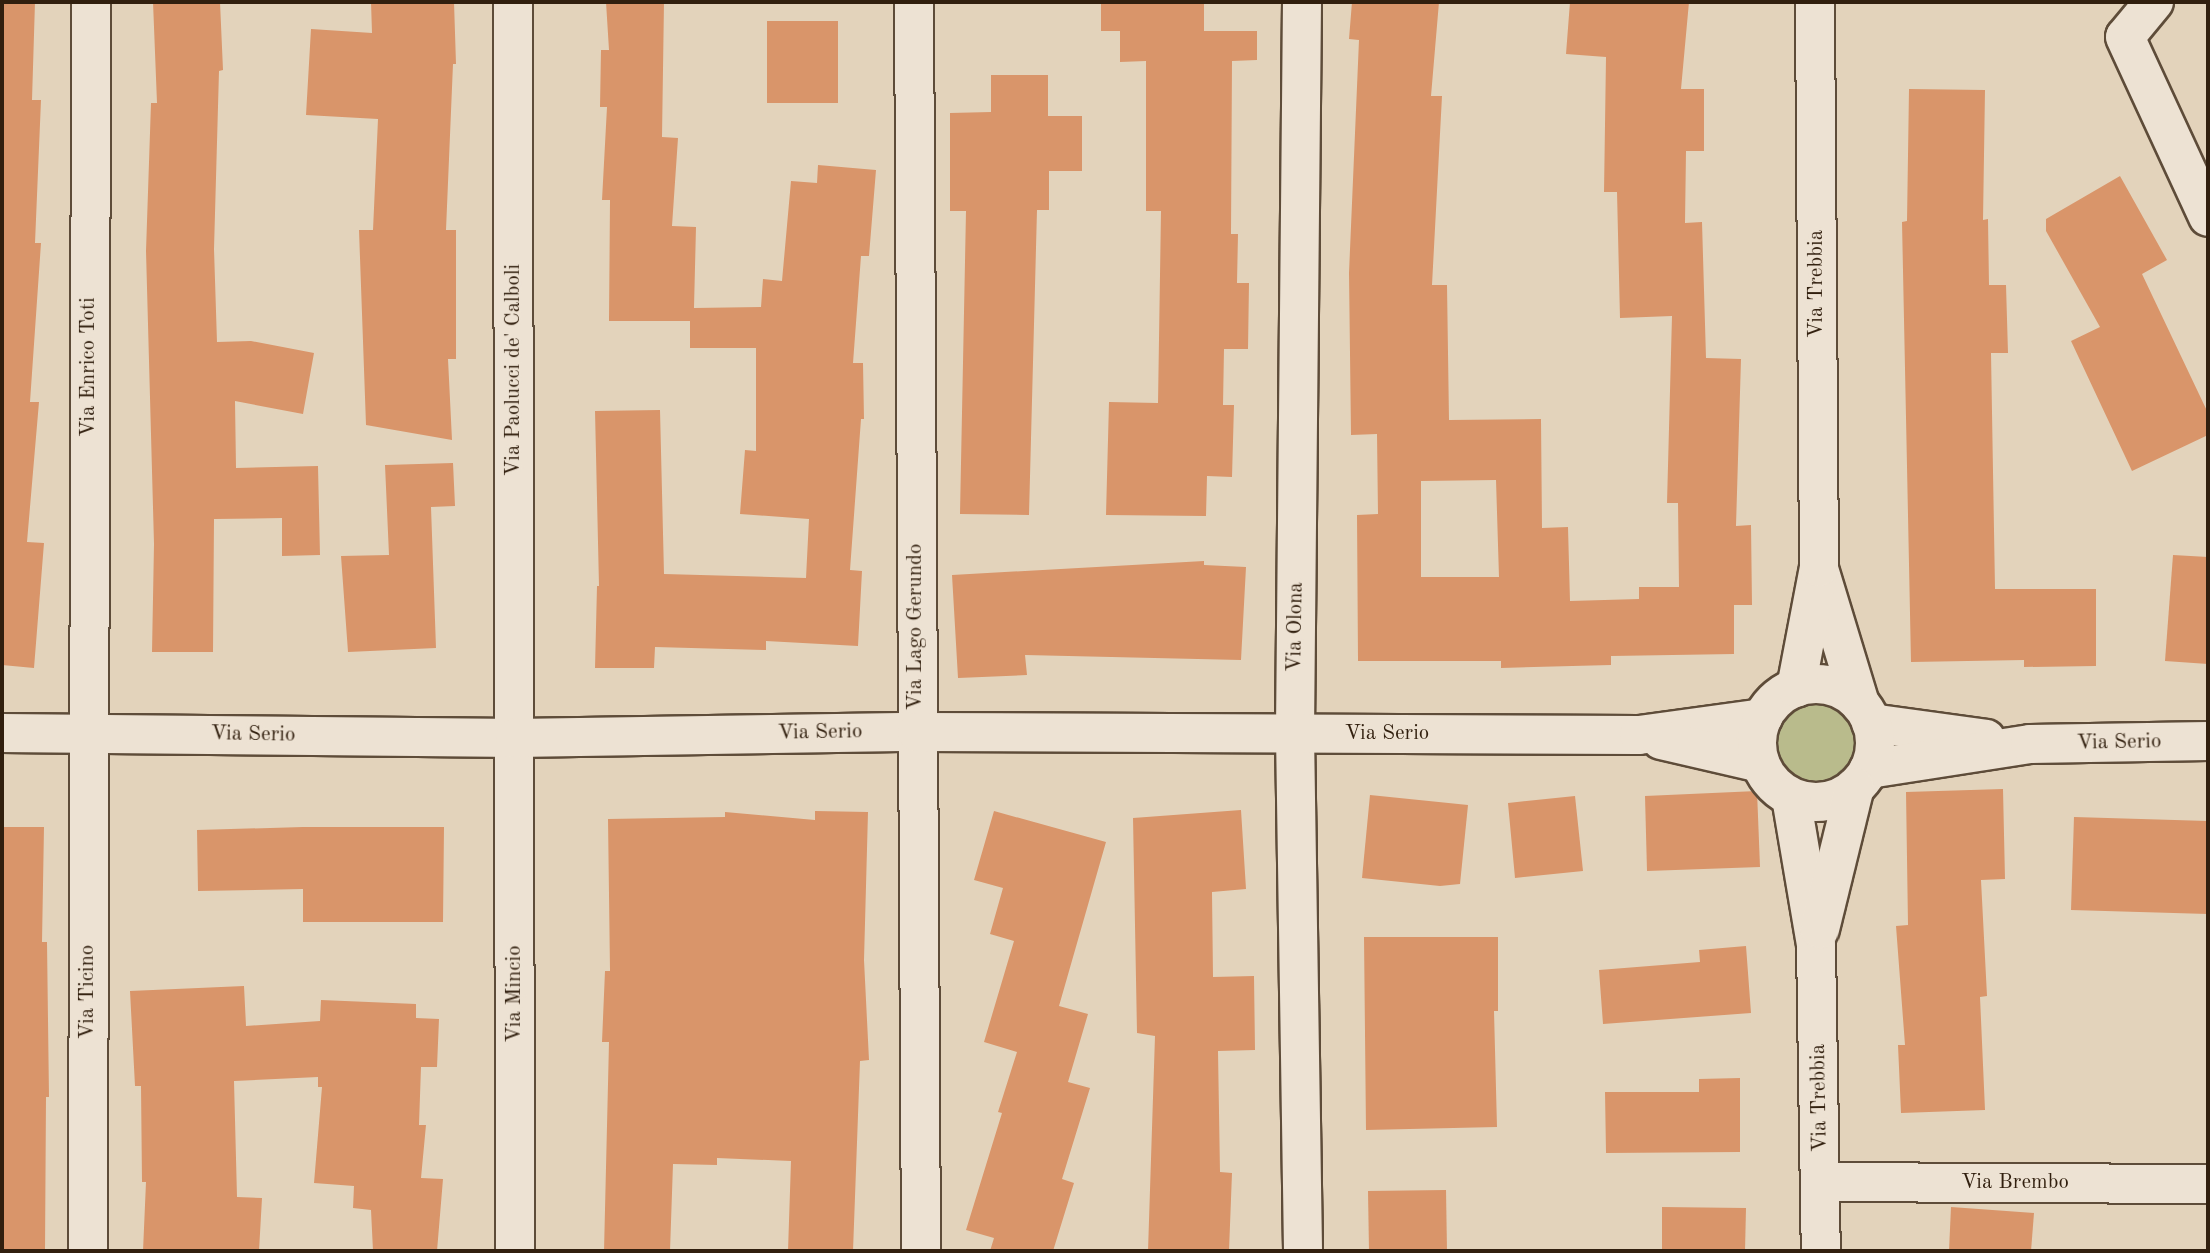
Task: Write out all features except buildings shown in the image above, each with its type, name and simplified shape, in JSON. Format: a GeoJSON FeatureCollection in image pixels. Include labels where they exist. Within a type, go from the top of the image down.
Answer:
{"type":"FeatureCollection","features":[{"type":"Feature","properties":{"kind":"street","name":"Via Enrico Toti"},"geometry":{"type":"LineString","coordinates":[[89,733],[90,2]]}},
{"type":"Feature","properties":{"kind":"street","name":"Via Paolucci de' Calboli"},"geometry":{"type":"LineString","coordinates":[[513,2],[515,737]]}},
{"type":"Feature","properties":{"kind":"street","name":"Via Lago Gerundo"},"geometry":{"type":"LineString","coordinates":[[914,2],[921,1251]]}},
{"type":"Feature","properties":{"kind":"street","name":"Via Olona"},"geometry":{"type":"LineString","coordinates":[[1302,2],[1295,734],[1304,1251]]}},
{"type":"Feature","properties":{"kind":"street","name":"Via Trebbia"},"geometry":{"type":"LineString","coordinates":[[1796,688],[1819,567],[1815,2]]}},
{"type":"Feature","properties":{"kind":"street"},"geometry":{"type":"LineString","coordinates":[[2154,2],[2125,37],[2208,217]]}},
{"type":"Feature","properties":{"kind":"street","name":"Via Trebbia"},"geometry":{"type":"LineString","coordinates":[[1819,567],[1865,714]]}},
{"type":"Feature","properties":{"kind":"street"},"geometry":{"type":"LineString","coordinates":[[1813,684],[1830,686],[1846,693],[1865,714],[1874,754],[1862,778],[1841,797],[1824,802],[1807,802],[1791,797],[1778,789],[1760,763],[1758,733],[1763,718],[1771,705],[1796,688],[1813,684]]}},
{"type":"Feature","properties":{"kind":"street","name":"Via Serio"},"geometry":{"type":"LineString","coordinates":[[1865,714],[2030,744]]}},
{"type":"Feature","properties":{"kind":"street","name":"Via Serio"},"geometry":{"type":"LineString","coordinates":[[2,733],[515,737],[917,732],[1639,735],[1763,718]]}},
{"type":"Feature","properties":{"kind":"street","name":"Via Ticino"},"geometry":{"type":"LineString","coordinates":[[88,1251],[89,733]]}},
{"type":"Feature","properties":{"kind":"street","name":"Via Serio"},"geometry":{"type":"LineString","coordinates":[[1639,735],[1760,763]]}},
{"type":"Feature","properties":{"kind":"street","name":"Via Mincio"},"geometry":{"type":"LineString","coordinates":[[515,737],[515,1251]]}},
{"type":"Feature","properties":{"kind":"street","name":"Via Serio"},"geometry":{"type":"LineString","coordinates":[[1862,778],[2030,744],[2208,741]]}},
{"type":"Feature","properties":{"kind":"street","name":"Via Trebbia"},"geometry":{"type":"LineString","coordinates":[[1816,945],[1862,778]]}},
{"type":"Feature","properties":{"kind":"street","name":"Via Trebbia"},"geometry":{"type":"LineString","coordinates":[[1791,797],[1816,945],[1821,1251]]}},
{"type":"Feature","properties":{"kind":"street","name":"Via Brembo"},"geometry":{"type":"LineString","coordinates":[[1821,1182],[2208,1184]]}},
{"type":"Feature","properties":{"kind":"green space"},"geometry":{"type":"Polygon","coordinates":[[[1816,704],[1831,707],[1844,715],[1852,728],[1855,743],[1852,758],[1844,771],[1831,779],[1816,782],[1801,779],[1788,771],[1780,758],[1777,743],[1780,728],[1788,715],[1801,707],[1816,704]]]}}]}
